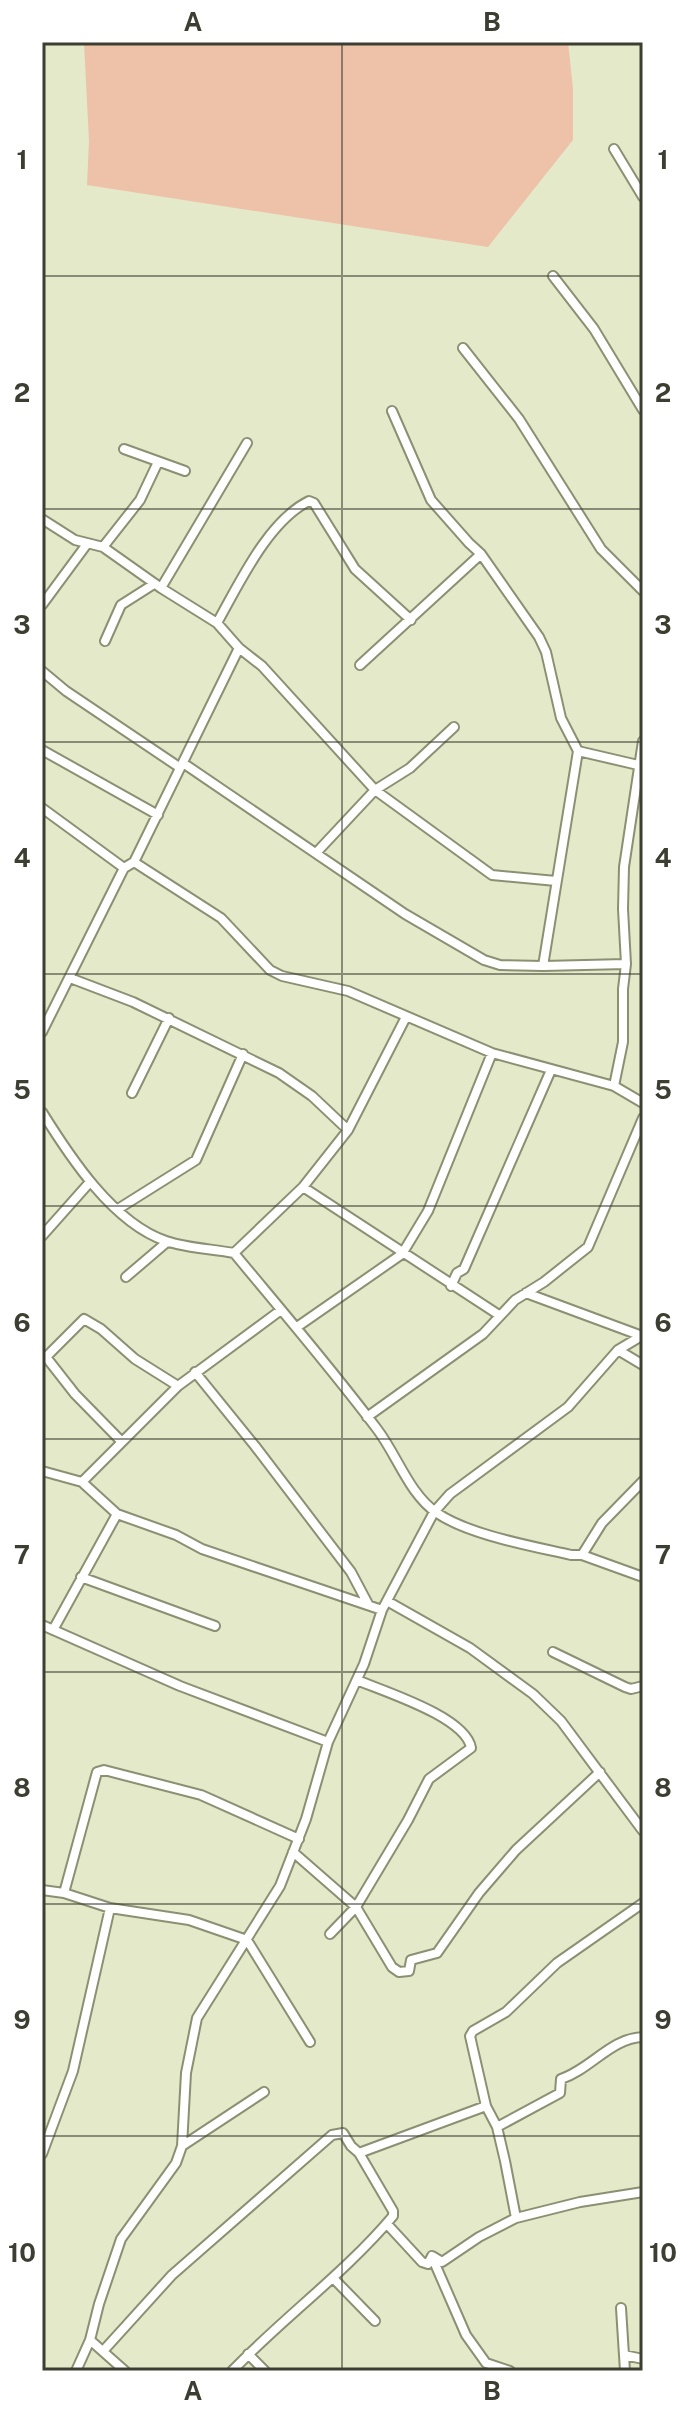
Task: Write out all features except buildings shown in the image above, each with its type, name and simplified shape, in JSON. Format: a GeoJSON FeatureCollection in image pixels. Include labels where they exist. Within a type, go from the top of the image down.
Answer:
{"type":"FeatureCollection","features":[{"type":"Feature","properties":{"kind":"street"},"geometry":{"type":"LineString","coordinates":[[614,149],[643,197]]}},
{"type":"Feature","properties":{"kind":"street"},"geometry":{"type":"LineString","coordinates":[[553,276],[594,329],[643,410]]}},
{"type":"Feature","properties":{"kind":"street"},"geometry":{"type":"LineString","coordinates":[[463,348],[519,419],[601,549],[643,591]]}},
{"type":"Feature","properties":{"kind":"street"},"geometry":{"type":"LineString","coordinates":[[392,411],[431,500],[481,554],[539,637],[546,652],[561,718],[578,751],[543,966]]}},
{"type":"Feature","properties":{"kind":"street"},"geometry":{"type":"LineString","coordinates":[[105,641],[121,605],[157,586],[247,443]]}},
{"type":"Feature","properties":{"kind":"street"},"geometry":{"type":"LineString","coordinates":[[124,449],[185,471]]}},
{"type":"Feature","properties":{"kind":"street"},"geometry":{"type":"LineString","coordinates":[[103,547],[140,500],[158,462]]}},
{"type":"Feature","properties":{"kind":"street"},"geometry":{"type":"LineString","coordinates":[[217,623],[251,563],[286,516],[309,501],[314,503],[355,569],[411,620]]}},
{"type":"Feature","properties":{"kind":"street"},"geometry":{"type":"LineString","coordinates":[[42,519],[75,540],[103,547],[157,586],[217,623],[239,648],[262,666],[375,790],[492,875],[556,881]]}},
{"type":"Feature","properties":{"kind":"street"},"geometry":{"type":"LineString","coordinates":[[42,605],[87,544]]}},
{"type":"Feature","properties":{"kind":"street"},"geometry":{"type":"LineString","coordinates":[[360,665],[481,554]]}},
{"type":"Feature","properties":{"kind":"street"},"geometry":{"type":"LineString","coordinates":[[42,1032],[124,868],[134,862],[239,648]]}},
{"type":"Feature","properties":{"kind":"street"},"geometry":{"type":"LineString","coordinates":[[42,671],[66,691],[472,955],[500,965],[626,964]]}},
{"type":"Feature","properties":{"kind":"street"},"geometry":{"type":"LineString","coordinates":[[316,853],[375,790],[410,768],[454,727]]}},
{"type":"Feature","properties":{"kind":"street"},"geometry":{"type":"LineString","coordinates":[[614,1086],[623,1042],[626,964],[624,867],[643,741]]}},
{"type":"Feature","properties":{"kind":"street"},"geometry":{"type":"LineString","coordinates":[[42,750],[158,815]]}},
{"type":"Feature","properties":{"kind":"street"},"geometry":{"type":"LineString","coordinates":[[578,751],[638,765]]}},
{"type":"Feature","properties":{"kind":"street"},"geometry":{"type":"LineString","coordinates":[[42,808],[124,868]]}},
{"type":"Feature","properties":{"kind":"street"},"geometry":{"type":"LineString","coordinates":[[134,862],[221,918],[270,970],[299,982],[348,991],[492,1053],[614,1086],[643,1103]]}},
{"type":"Feature","properties":{"kind":"street"},"geometry":{"type":"LineString","coordinates":[[70,978],[169,1018],[243,1054],[295,1083],[348,1130]]}},
{"type":"Feature","properties":{"kind":"street"},"geometry":{"type":"LineString","coordinates":[[234,1253],[303,1187],[348,1130],[406,1017]]}},
{"type":"Feature","properties":{"kind":"street"},"geometry":{"type":"LineString","coordinates":[[132,1093],[169,1018]]}},
{"type":"Feature","properties":{"kind":"street"},"geometry":{"type":"LineString","coordinates":[[297,1327],[402,1254],[428,1211],[492,1053]]}},
{"type":"Feature","properties":{"kind":"street"},"geometry":{"type":"LineString","coordinates":[[118,1209],[196,1160],[243,1054]]}},
{"type":"Feature","properties":{"kind":"street"},"geometry":{"type":"LineString","coordinates":[[451,1286],[457,1273],[464,1269],[551,1070]]}},
{"type":"Feature","properties":{"kind":"street"},"geometry":{"type":"LineString","coordinates":[[42,1112],[90,1182],[145,1232],[167,1242],[234,1253],[367,1417],[419,1495],[434,1512],[503,1538],[582,1555],[643,1577]]}},
{"type":"Feature","properties":{"kind":"street"},"geometry":{"type":"LineString","coordinates":[[367,1417],[483,1334],[499,1315],[588,1247],[643,1118]]}},
{"type":"Feature","properties":{"kind":"street"},"geometry":{"type":"LineString","coordinates":[[42,1236],[90,1182]]}},
{"type":"Feature","properties":{"kind":"street"},"geometry":{"type":"LineString","coordinates":[[303,1187],[499,1315]]}},
{"type":"Feature","properties":{"kind":"street"},"geometry":{"type":"LineString","coordinates":[[126,1277],[167,1242]]}},
{"type":"Feature","properties":{"kind":"street"},"geometry":{"type":"LineString","coordinates":[[526,1293],[642,1335]]}},
{"type":"Feature","properties":{"kind":"street"},"geometry":{"type":"LineString","coordinates":[[82,1482],[178,1386],[281,1310]]}},
{"type":"Feature","properties":{"kind":"street"},"geometry":{"type":"LineString","coordinates":[[121,1441],[75,1394],[44,1356],[84,1319],[101,1329],[135,1359],[178,1386]]}},
{"type":"Feature","properties":{"kind":"street"},"geometry":{"type":"LineString","coordinates":[[76,2371],[90,2340],[121,2239],[167,2180],[182,2146],[185,2081],[197,2018],[280,1886],[299,1839],[328,1742],[357,1680],[382,1610],[434,1512],[450,1494],[568,1407],[618,1350],[642,1335]]}},
{"type":"Feature","properties":{"kind":"street"},"geometry":{"type":"LineString","coordinates":[[618,1350],[643,1365]]}},
{"type":"Feature","properties":{"kind":"street"},"geometry":{"type":"LineString","coordinates":[[195,1372],[351,1572],[368,1605]]}},
{"type":"Feature","properties":{"kind":"street"},"geometry":{"type":"LineString","coordinates":[[42,1471],[82,1482],[117,1514],[176,1535],[202,1549],[382,1610]]}},
{"type":"Feature","properties":{"kind":"street"},"geometry":{"type":"LineString","coordinates":[[582,1555],[602,1523],[643,1481]]}},
{"type":"Feature","properties":{"kind":"street"},"geometry":{"type":"LineString","coordinates":[[53,1630],[117,1514]]}},
{"type":"Feature","properties":{"kind":"street"},"geometry":{"type":"LineString","coordinates":[[81,1577],[215,1626]]}},
{"type":"Feature","properties":{"kind":"street"},"geometry":{"type":"LineString","coordinates":[[387,1601],[470,1648],[533,1694],[561,1721],[643,1831]]}},
{"type":"Feature","properties":{"kind":"street"},"geometry":{"type":"LineString","coordinates":[[42,1625],[180,1686],[328,1742]]}},
{"type":"Feature","properties":{"kind":"street"},"geometry":{"type":"LineString","coordinates":[[553,1652],[625,1687],[643,1686]]}},
{"type":"Feature","properties":{"kind":"street"},"geometry":{"type":"LineString","coordinates":[[330,1934],[356,1907],[429,1779],[471,1748],[471,1742],[453,1723],[357,1680]]}},
{"type":"Feature","properties":{"kind":"street"},"geometry":{"type":"LineString","coordinates":[[64,1893],[97,1772],[104,1770],[201,1795],[299,1839]]}},
{"type":"Feature","properties":{"kind":"street"},"geometry":{"type":"LineString","coordinates":[[293,1852],[356,1907],[392,1967],[399,1972],[409,1971],[411,1960],[437,1953],[479,1893],[516,1850],[600,1772]]}},
{"type":"Feature","properties":{"kind":"street"},"geometry":{"type":"LineString","coordinates":[[42,1890],[64,1893],[110,1908],[189,1920],[247,1940],[310,2042]]}},
{"type":"Feature","properties":{"kind":"street"},"geometry":{"type":"LineString","coordinates":[[516,2218],[497,2127],[486,2106],[470,2042],[473,2031],[506,2012],[557,1963],[643,1903]]}},
{"type":"Feature","properties":{"kind":"street"},"geometry":{"type":"LineString","coordinates":[[42,2154],[73,2071],[110,1908]]}},
{"type":"Feature","properties":{"kind":"street"},"geometry":{"type":"LineString","coordinates":[[497,2127],[560,2093],[561,2079],[573,2075],[611,2048],[631,2037],[643,2037]]}},
{"type":"Feature","properties":{"kind":"street"},"geometry":{"type":"LineString","coordinates":[[182,2146],[264,2092]]}},
{"type":"Feature","properties":{"kind":"street"},"geometry":{"type":"LineString","coordinates":[[359,2153],[486,2106]]}},
{"type":"Feature","properties":{"kind":"street"},"geometry":{"type":"LineString","coordinates":[[104,2350],[172,2275],[332,2135],[343,2133],[359,2153],[393,2211],[387,2224],[232,2371]]}},
{"type":"Feature","properties":{"kind":"street"},"geometry":{"type":"LineString","coordinates":[[432,2256],[442,2262],[479,2237],[516,2218],[580,2202],[643,2192]]}},
{"type":"Feature","properties":{"kind":"street"},"geometry":{"type":"LineString","coordinates":[[387,2224],[422,2262],[428,2264],[432,2256]]}},
{"type":"Feature","properties":{"kind":"street"},"geometry":{"type":"LineString","coordinates":[[432,2256],[466,2335],[486,2363],[510,2371]]}},
{"type":"Feature","properties":{"kind":"street"},"geometry":{"type":"LineString","coordinates":[[333,2278],[375,2321]]}},
{"type":"Feature","properties":{"kind":"street"},"geometry":{"type":"LineString","coordinates":[[621,2308],[625,2371]]}},
{"type":"Feature","properties":{"kind":"street"},"geometry":{"type":"LineString","coordinates":[[90,2340],[125,2371]]}},
{"type":"Feature","properties":{"kind":"street"},"geometry":{"type":"LineString","coordinates":[[248,2354],[265,2371]]}},
{"type":"Feature","properties":{"kind":"street"},"geometry":{"type":"LineString","coordinates":[[624,2355],[643,2359]]}},
{"type":"Feature","properties":{"kind":"street"},"geometry":{"type":"LineString","coordinates":[[476,2371],[486,2363]]}},
{"type":"Feature","properties":{"kind":"shaded area"},"geometry":{"type":"Polygon","coordinates":[[[84,42],[568,42],[573,89],[573,140],[488,247],[87,185],[89,141],[84,42]]]}}]}
